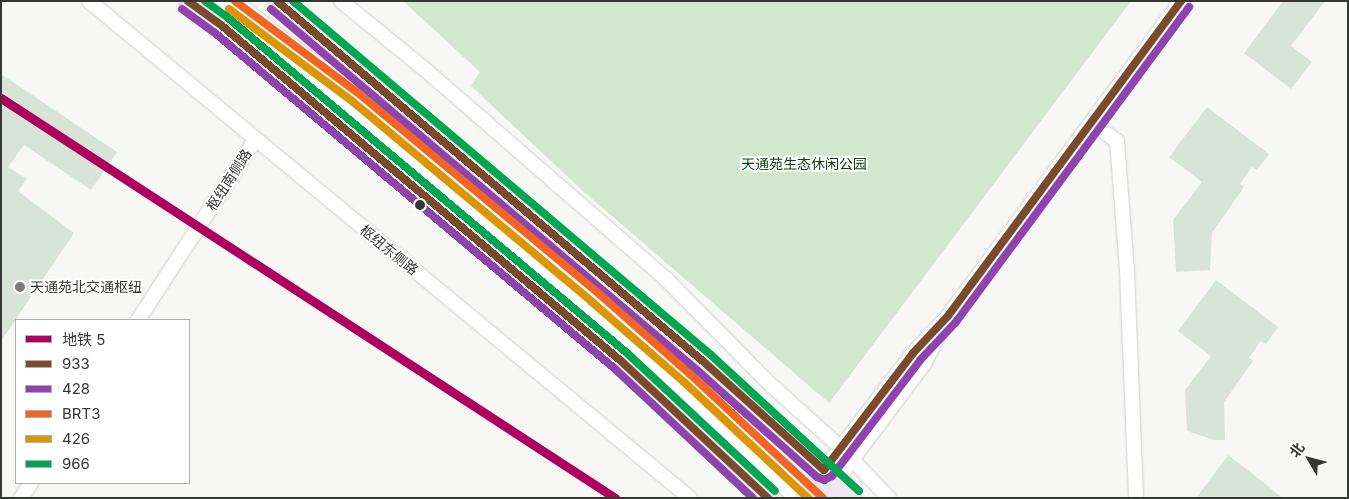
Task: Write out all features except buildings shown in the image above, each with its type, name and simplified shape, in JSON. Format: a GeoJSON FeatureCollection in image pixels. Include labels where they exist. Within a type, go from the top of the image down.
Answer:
{"type":"FeatureCollection","features":[{"type":"Feature","properties":{"kind":"main road"},"geometry":{"type":"LineString","coordinates":[[188,1],[250,49],[621,361],[768,498]]}},
{"type":"Feature","properties":{"kind":"main road"},"geometry":{"type":"LineString","coordinates":[[277,1],[705,363],[852,498]]}},
{"type":"Feature","properties":{"kind":"main road"},"geometry":{"type":"LineString","coordinates":[[816,495],[830,476]]}},
{"type":"Feature","properties":{"kind":"street","name":"枢纽东侧路"},"geometry":{"type":"LineString","coordinates":[[89,1],[690,498]]}},
{"type":"Feature","properties":{"kind":"street"},"geometry":{"type":"LineString","coordinates":[[221,1],[285,52],[343,105],[680,388],[796,498]]}},
{"type":"Feature","properties":{"kind":"street"},"geometry":{"type":"LineString","coordinates":[[235,1],[291,45],[358,92],[584,282],[691,375],[816,495]]}},
{"type":"Feature","properties":{"kind":"street"},"geometry":{"type":"LineString","coordinates":[[341,1],[428,72],[666,279],[772,386],[841,448],[889,498]]}},
{"type":"Feature","properties":{"kind":"street"},"geometry":{"type":"LineString","coordinates":[[830,476],[841,448],[913,353],[948,316],[1181,1]]}},
{"type":"Feature","properties":{"kind":"street"},"geometry":{"type":"LineString","coordinates":[[1092,123],[1117,141],[1127,272],[1136,498]]}},
{"type":"Feature","properties":{"kind":"street","name":"枢纽南侧路"},"geometry":{"type":"LineString","coordinates":[[139,319],[255,140]]}},
{"type":"Feature","properties":{"kind":"street"},"geometry":{"type":"LineString","coordinates":[[830,476],[852,460],[924,364],[948,316]]}},
{"type":"Feature","properties":{"kind":"street"},"geometry":{"type":"LineString","coordinates":[[21,498],[30,484]]}},
{"type":"Feature","properties":{"kind":"green space","name":"天通苑生态休闲公园"},"geometry":{"type":"Polygon","coordinates":[[[403,1],[1131,1],[829,403],[584,192],[471,86],[480,72],[403,1]]]}},
{"type":"Feature","properties":{"kind":"metro line","name":"5"},"geometry":{"type":"LineString","coordinates":[[1,98],[615,498]]}},
{"type":"Feature","properties":{"kind":"transit line","name":"933"},"geometry":{"type":"LineString","coordinates":[[188,1],[221,25],[621,361],[768,498]]}},
{"type":"Feature","properties":{"kind":"transit line","name":"966"},"geometry":{"type":"LineString","coordinates":[[205,1],[227,17],[627,353],[775,491]]}},
{"type":"Feature","properties":{"kind":"transit line","name":"BRT3"},"geometry":{"type":"LineString","coordinates":[[235,1],[358,93],[599,294],[691,375],[823,498]]}},
{"type":"Feature","properties":{"kind":"transit line","name":"933"},"geometry":{"type":"LineString","coordinates":[[277,1],[705,363],[824,470],[913,353],[948,316],[1181,1]]}},
{"type":"Feature","properties":{"kind":"transit line","name":"966"},"geometry":{"type":"LineString","coordinates":[[293,1],[711,355],[859,491]]}},
{"type":"Feature","properties":{"kind":"transit line","name":"428"},"geometry":{"type":"LineString","coordinates":[[271,9],[698,371],[817,477],[824,480],[832,476],[921,359],[956,322],[1189,7]]}},
{"type":"Feature","properties":{"kind":"transit line","name":"428"},"geometry":{"type":"LineString","coordinates":[[182,9],[215,33],[614,368],[753,498]]}},
{"type":"Feature","properties":{"kind":"transit line","name":"426"},"geometry":{"type":"LineString","coordinates":[[229,9],[352,101],[592,302],[684,382],[808,498]]}},
{"type":"Feature","properties":{"kind":"place","name":"天通苑北交通枢纽"},"geometry":{"type":"Point","coordinates":[20,287]}}]}
